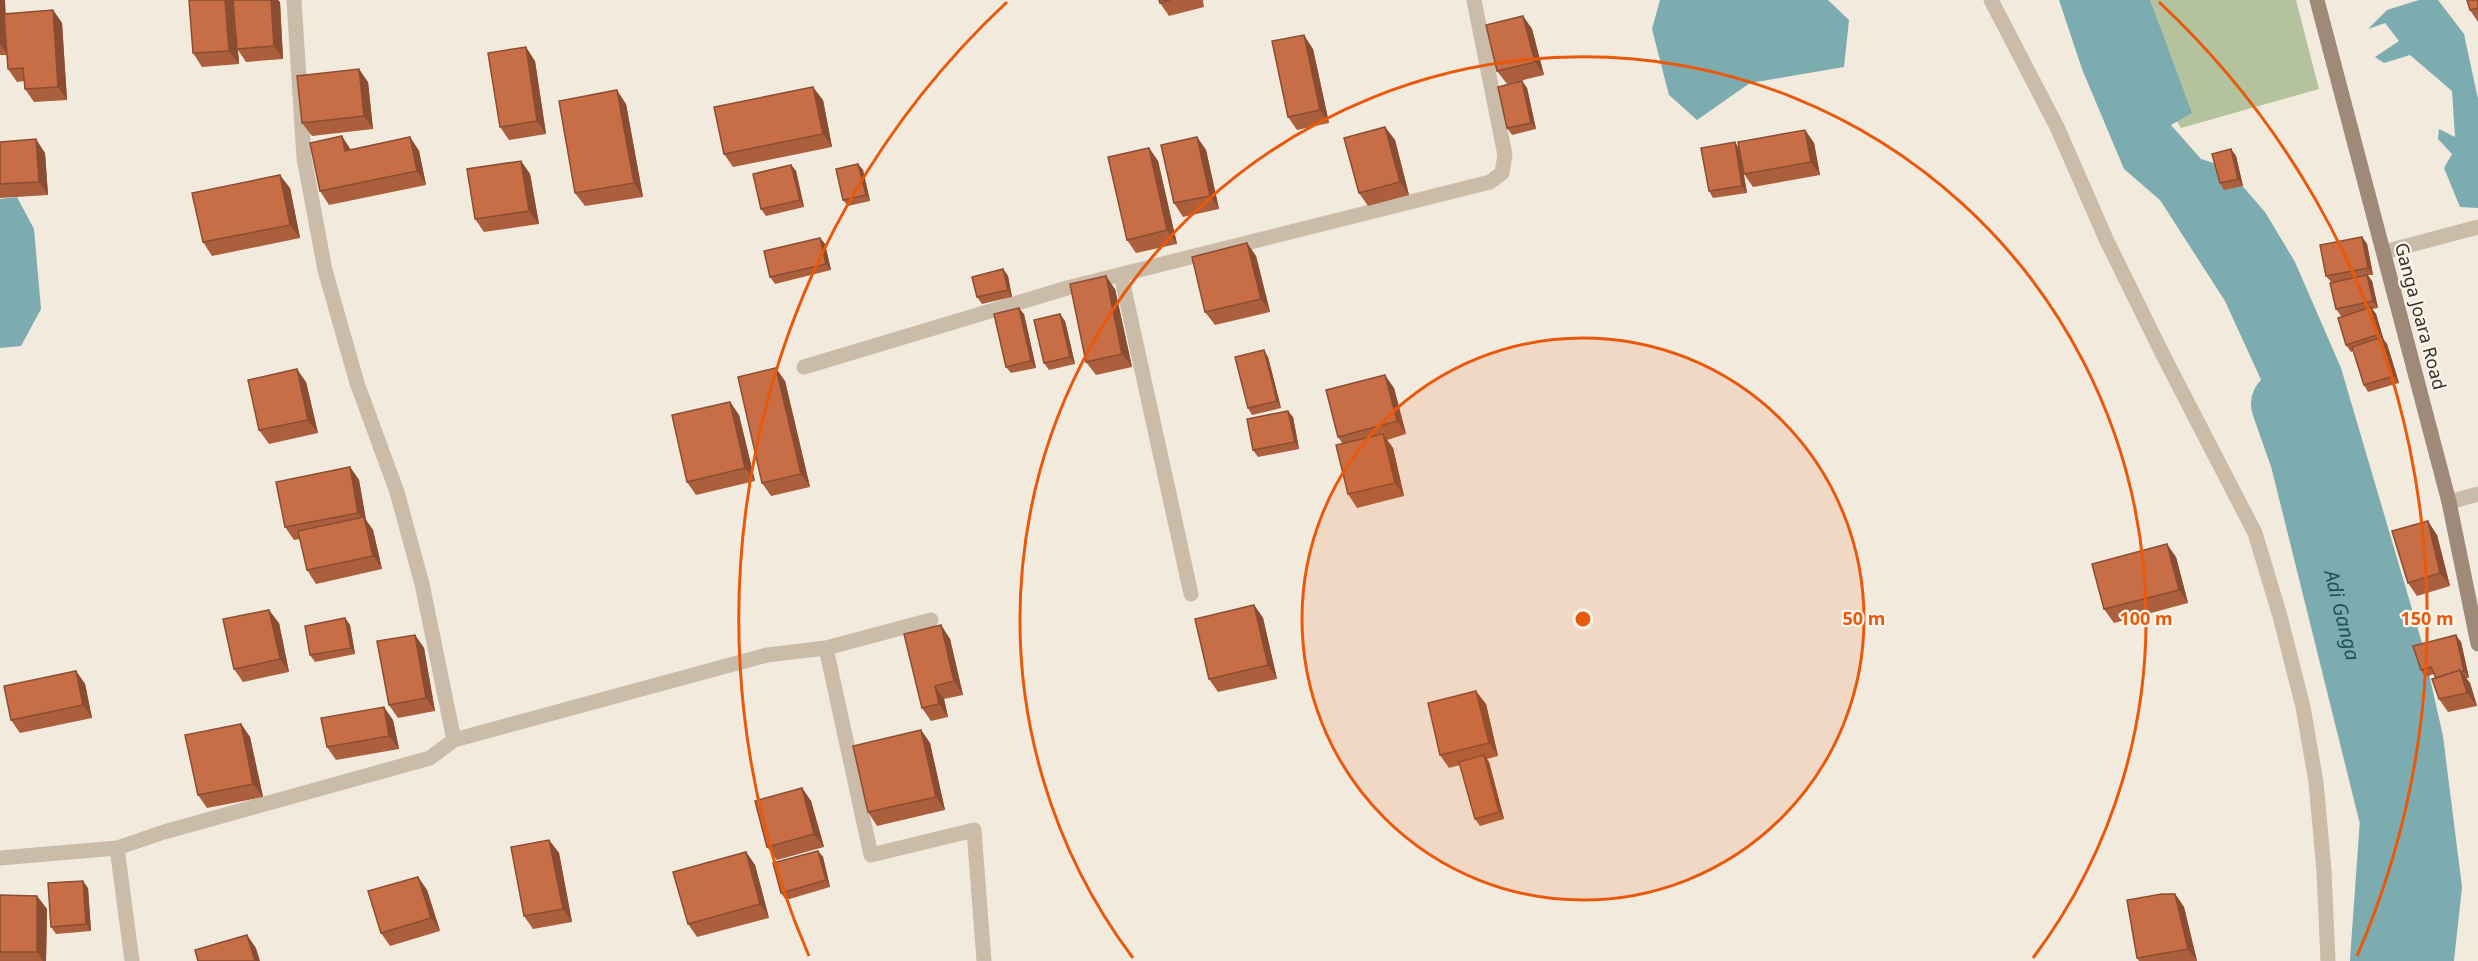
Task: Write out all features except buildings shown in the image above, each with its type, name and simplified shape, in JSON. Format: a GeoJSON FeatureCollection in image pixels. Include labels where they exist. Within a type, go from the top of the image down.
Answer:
{"type":"FeatureCollection","features":[{"type":"Feature","properties":{"kind":"main road","name":"Ganga Joara Road"},"geometry":{"type":"LineString","coordinates":[[2317,0],[2449,502],[2478,644]]}},
{"type":"Feature","properties":{"kind":"street"},"geometry":{"type":"LineString","coordinates":[[294,0],[304,158],[325,270],[357,383],[400,502],[422,584],[454,740]]}},
{"type":"Feature","properties":{"kind":"street"},"geometry":{"type":"LineString","coordinates":[[804,367],[1067,288],[1490,182],[1502,173],[1505,155],[1473,0]]}},
{"type":"Feature","properties":{"kind":"street"},"geometry":{"type":"LineString","coordinates":[[1991,0],[2056,127],[2106,239],[2163,356],[2255,533],[2280,616],[2303,706],[2316,782],[2324,871],[2328,961]]}},
{"type":"Feature","properties":{"kind":"street"},"geometry":{"type":"LineString","coordinates":[[2384,252],[2478,228]]}},
{"type":"Feature","properties":{"kind":"street"},"geometry":{"type":"LineString","coordinates":[[1121,275],[1191,594]]}},
{"type":"Feature","properties":{"kind":"street"},"geometry":{"type":"LineString","coordinates":[[2449,502],[2478,494]]}},
{"type":"Feature","properties":{"kind":"street"},"geometry":{"type":"LineString","coordinates":[[0,858],[117,848],[164,832],[430,758],[454,740],[767,655],[826,648],[931,620]]}},
{"type":"Feature","properties":{"kind":"street"},"geometry":{"type":"LineString","coordinates":[[826,648],[871,855],[974,831],[984,961]]}},
{"type":"Feature","properties":{"kind":"street"},"geometry":{"type":"LineString","coordinates":[[117,848],[132,961]]}},
{"type":"Feature","properties":{"kind":"green space"},"geometry":{"type":"Polygon","coordinates":[[[2104,0],[2296,0],[2319,89],[2181,128],[2104,0]]]}},
{"type":"Feature","properties":{"kind":"water"},"geometry":{"type":"Polygon","coordinates":[[[1660,0],[1828,0],[1849,20],[1844,67],[1750,83],[1697,120],[1669,95],[1652,29],[1660,0]]]}},
{"type":"Feature","properties":{"kind":"water"},"geometry":{"type":"Polygon","coordinates":[[[2059,0],[2150,0],[2192,113],[2171,125],[2201,159],[2226,167],[2265,212],[2295,262],[2341,368],[2422,643],[2443,736],[2462,887],[2454,961],[2388,961],[2386,795],[2362,648],[2316,500],[2225,301],[2160,200],[2124,169],[2082,69],[2059,0]]]}},
{"type":"Feature","properties":{"kind":"water"},"geometry":{"type":"Polygon","coordinates":[[[2419,0],[2438,0],[2464,34],[2478,99],[2478,208],[2460,207],[2444,168],[2452,154],[2438,139],[2439,129],[2455,137],[2452,91],[2410,55],[2384,63],[2375,57],[2399,41],[2385,23],[2368,29],[2387,10],[2419,0]]]}},
{"type":"Feature","properties":{"kind":"water"},"geometry":{"type":"Polygon","coordinates":[[[17,197],[34,229],[41,309],[21,346],[0,348],[0,199],[17,197]]]}},
{"type":"Feature","properties":{"kind":"waterway","name":"Adi Ganga"},"geometry":{"type":"LineString","coordinates":[[2285,404],[2304,458],[2394,820],[2384,961]]}}]}
